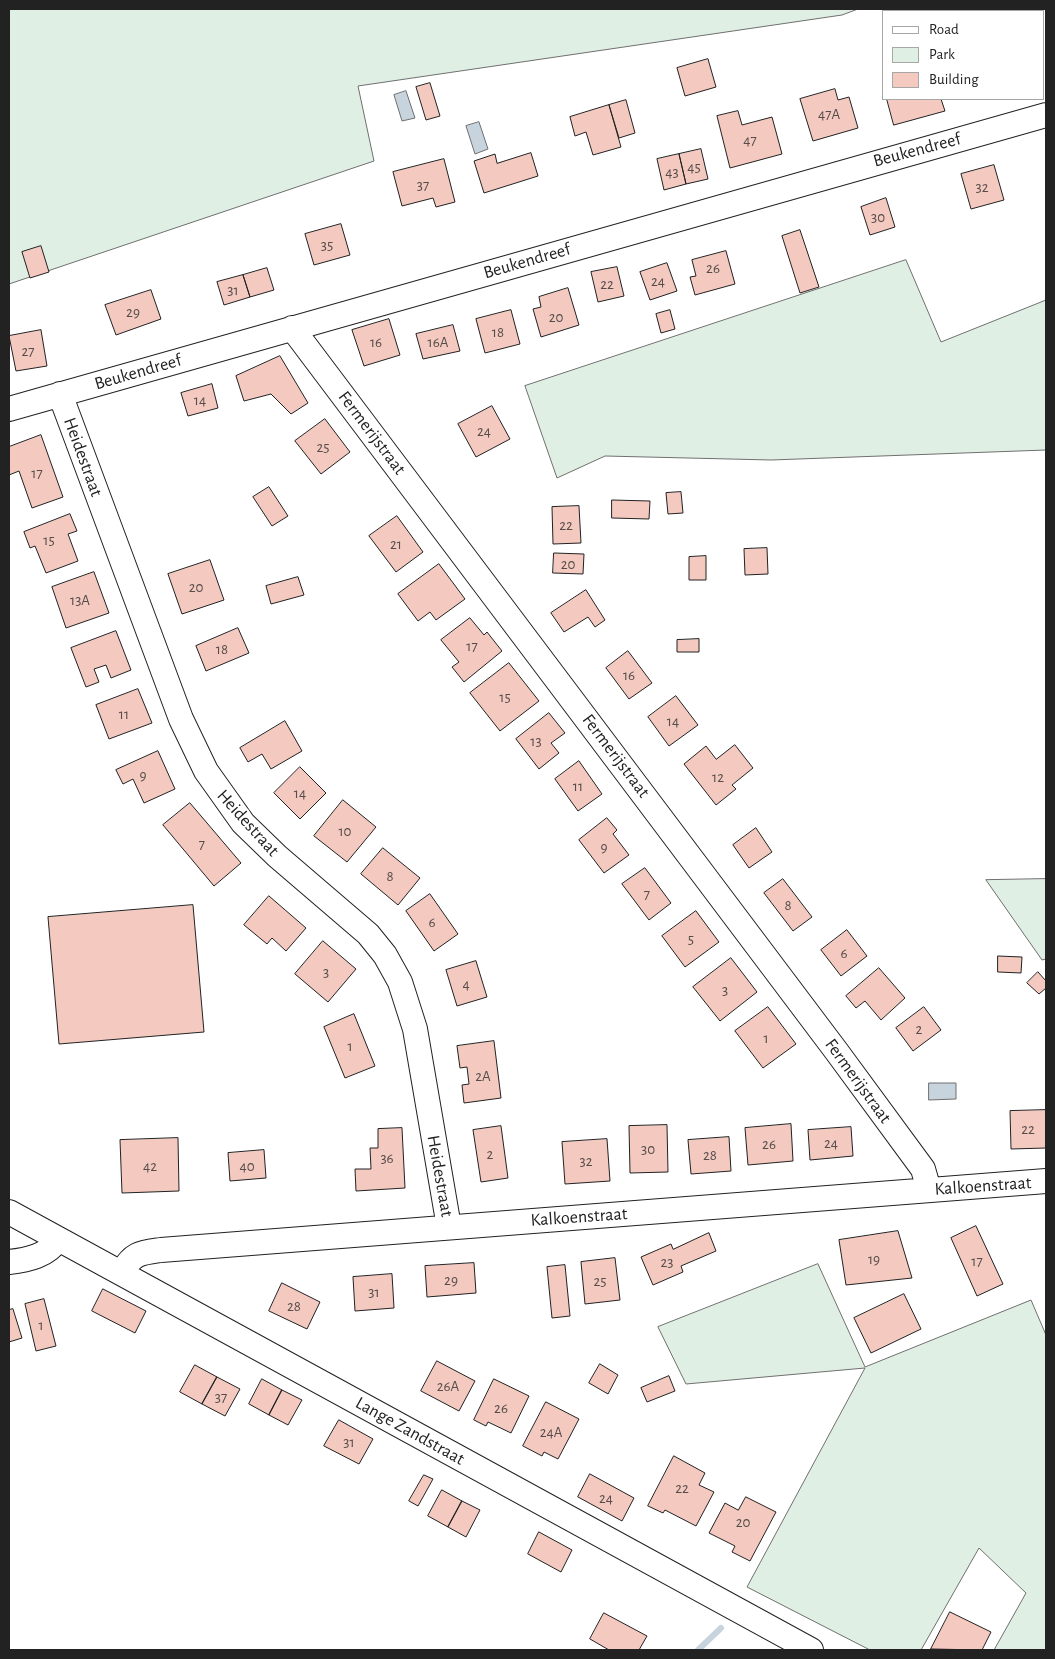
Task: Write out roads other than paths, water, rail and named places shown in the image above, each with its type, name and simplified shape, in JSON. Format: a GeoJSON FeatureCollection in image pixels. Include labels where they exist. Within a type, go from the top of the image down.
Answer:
{"type":"FeatureCollection","features":[{"type":"Feature","properties":{"kind":"street","name":"Beukendreef"},"geometry":{"type":"LineString","coordinates":[[9,409],[1046,115]]}},
{"type":"Feature","properties":{"kind":"street","name":"Fermerijstraat"},"geometry":{"type":"LineString","coordinates":[[292,328],[837,1052],[923,1169],[929,1190]]}},
{"type":"Feature","properties":{"kind":"street","name":"Heidestraat"},"geometry":{"type":"LineString","coordinates":[[60,394],[181,719],[206,771],[243,822],[277,856],[368,934],[385,955],[400,982],[415,1029],[448,1227]]}},
{"type":"Feature","properties":{"kind":"street","name":"Kalkoenstraat"},"geometry":{"type":"LineString","coordinates":[[122,1272],[128,1261],[135,1255],[161,1250],[1046,1181]]}},
{"type":"Feature","properties":{"kind":"street","name":"Lange Zandstraat"},"geometry":{"type":"LineString","coordinates":[[9,1212],[122,1272],[811,1650]]}},
{"type":"Feature","properties":{"kind":"street"},"geometry":{"type":"LineString","coordinates":[[9,1262],[42,1254],[54,1246],[58,1239]]}},
{"type":"Feature","properties":{"kind":"waterway"},"geometry":{"type":"LineString","coordinates":[[698,1650],[721,1628]]}}]}
